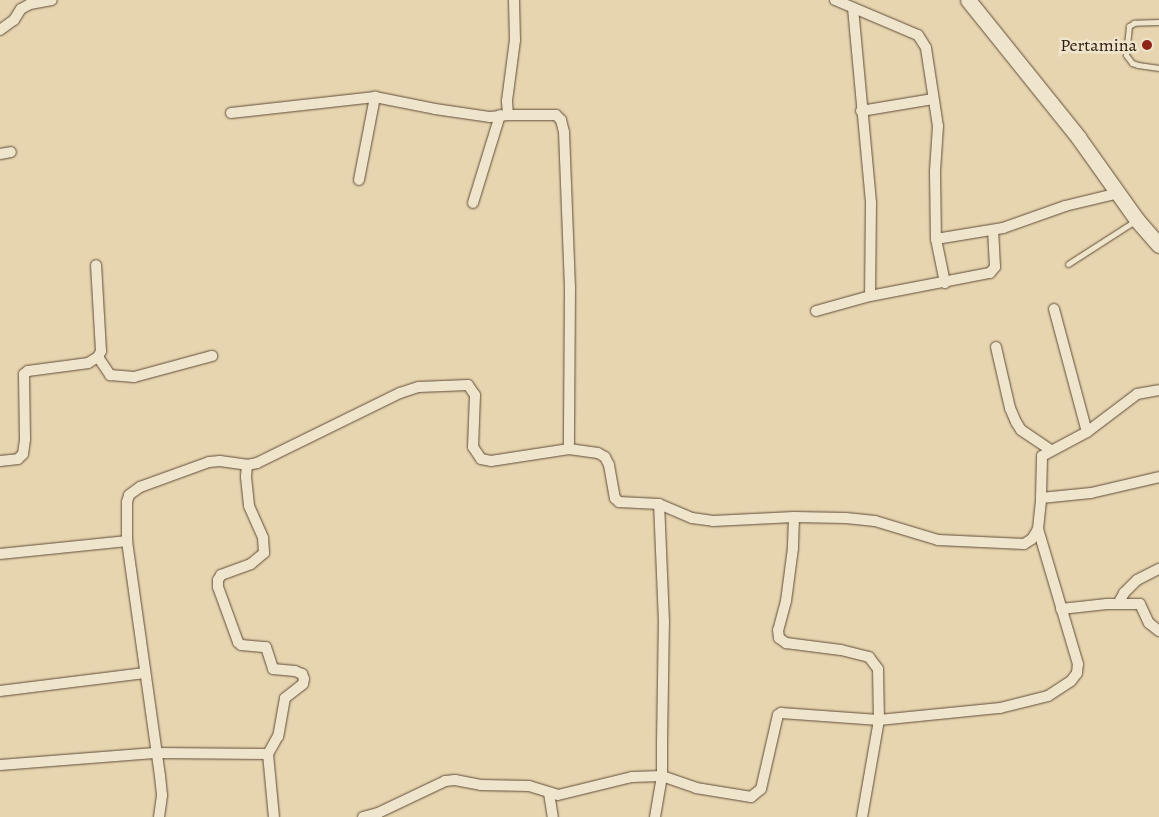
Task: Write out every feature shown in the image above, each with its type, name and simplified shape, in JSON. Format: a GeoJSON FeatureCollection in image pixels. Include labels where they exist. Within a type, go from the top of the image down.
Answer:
{"type":"FeatureCollection","features":[{"type":"Feature","properties":{"kind":"main road"},"geometry":{"type":"LineString","coordinates":[[968,0],[1078,136],[1137,220],[1159,245]]}},
{"type":"Feature","properties":{"kind":"street"},"geometry":{"type":"LineString","coordinates":[[0,30],[14,20],[21,9],[30,4],[52,0]]}},
{"type":"Feature","properties":{"kind":"street"},"geometry":{"type":"LineString","coordinates":[[473,203],[504,115],[507,101],[515,40],[514,0]]}},
{"type":"Feature","properties":{"kind":"street"},"geometry":{"type":"LineString","coordinates":[[835,0],[918,35],[923,40],[926,48],[938,140],[935,171],[936,239],[944,282]]}},
{"type":"Feature","properties":{"kind":"street"},"geometry":{"type":"LineString","coordinates":[[853,8],[861,111],[871,203],[870,296]]}},
{"type":"Feature","properties":{"kind":"street"},"geometry":{"type":"LineString","coordinates":[[359,180],[375,97]]}},
{"type":"Feature","properties":{"kind":"street"},"geometry":{"type":"LineString","coordinates":[[231,113],[375,97],[435,109],[490,117],[556,114],[561,120],[564,132],[570,286],[569,449]]}},
{"type":"Feature","properties":{"kind":"street"},"geometry":{"type":"LineString","coordinates":[[861,111],[933,99]]}},
{"type":"Feature","properties":{"kind":"street"},"geometry":{"type":"LineString","coordinates":[[936,239],[993,230],[1065,206],[1119,193]]}},
{"type":"Feature","properties":{"kind":"street"},"geometry":{"type":"LineString","coordinates":[[816,311],[870,296],[990,273],[994,269],[995,260],[993,230]]}},
{"type":"Feature","properties":{"kind":"street"},"geometry":{"type":"LineString","coordinates":[[0,461],[18,459],[23,454],[25,439],[24,374],[28,371],[88,363],[98,357],[102,346],[96,265]]}},
{"type":"Feature","properties":{"kind":"street"},"geometry":{"type":"LineString","coordinates":[[1054,309],[1087,432]]}},
{"type":"Feature","properties":{"kind":"street"},"geometry":{"type":"LineString","coordinates":[[996,347],[1010,408],[1021,430],[1051,450]]}},
{"type":"Feature","properties":{"kind":"street"},"geometry":{"type":"LineString","coordinates":[[98,357],[110,375],[134,377],[212,356]]}},
{"type":"Feature","properties":{"kind":"street"},"geometry":{"type":"LineString","coordinates":[[159,817],[162,795],[127,541],[126,502],[129,495],[140,486],[209,462],[220,461],[247,466],[291,448],[379,403],[418,387],[468,385],[475,395],[473,447],[481,460],[491,461],[569,449],[598,453],[605,457],[609,465],[615,498],[618,502],[659,504],[692,518],[714,521],[794,517],[846,518],[875,521],[938,540],[1012,545],[1024,544],[1032,539],[1038,529]]}},
{"type":"Feature","properties":{"kind":"street"},"geometry":{"type":"LineString","coordinates":[[363,817],[378,813],[445,781],[455,780],[481,785],[530,786],[558,795],[632,777],[662,776],[696,788],[752,797],[761,789],[778,715],[781,713],[879,720],[1000,708],[1048,696],[1072,681],[1077,673],[1078,664],[1038,529],[1042,498],[1042,456],[1087,432],[1137,394],[1159,390]]}},
{"type":"Feature","properties":{"kind":"street"},"geometry":{"type":"LineString","coordinates":[[247,466],[246,478],[249,506],[263,538],[264,553],[251,564],[221,575],[218,580],[218,587],[238,642],[241,645],[266,647],[273,669],[302,674],[304,679],[303,684],[285,698],[278,736],[268,754],[274,817]]}},
{"type":"Feature","properties":{"kind":"street"},"geometry":{"type":"LineString","coordinates":[[1042,498],[1092,493],[1159,477]]}},
{"type":"Feature","properties":{"kind":"street"},"geometry":{"type":"LineString","coordinates":[[655,817],[662,776],[664,622],[659,504]]}},
{"type":"Feature","properties":{"kind":"street"},"geometry":{"type":"LineString","coordinates":[[794,517],[792,557],[786,601],[778,630],[780,638],[786,643],[840,650],[869,657],[878,668],[879,720],[862,817]]}},
{"type":"Feature","properties":{"kind":"street"},"geometry":{"type":"LineString","coordinates":[[0,554],[127,541]]}},
{"type":"Feature","properties":{"kind":"street"},"geometry":{"type":"LineString","coordinates":[[1118,604],[1124,593],[1137,580],[1159,568]]}},
{"type":"Feature","properties":{"kind":"street"},"geometry":{"type":"LineString","coordinates":[[1061,609],[1140,604],[1150,623],[1159,631]]}},
{"type":"Feature","properties":{"kind":"street"},"geometry":{"type":"LineString","coordinates":[[0,691],[145,674]]}},
{"type":"Feature","properties":{"kind":"street"},"geometry":{"type":"LineString","coordinates":[[0,765],[155,752],[268,754]]}},
{"type":"Feature","properties":{"kind":"street"},"geometry":{"type":"LineString","coordinates":[[549,793],[553,817]]}},
{"type":"Feature","properties":{"kind":"lane"},"geometry":{"type":"LineString","coordinates":[[1159,22],[1134,23],[1129,26],[1126,55],[1132,63],[1159,68]]}},
{"type":"Feature","properties":{"kind":"lane"},"geometry":{"type":"LineString","coordinates":[[1068,264],[1137,220]]}},
{"type":"Feature","properties":{"kind":"place","name":"Pertamina"},"geometry":{"type":"Point","coordinates":[1147,45]}}]}
